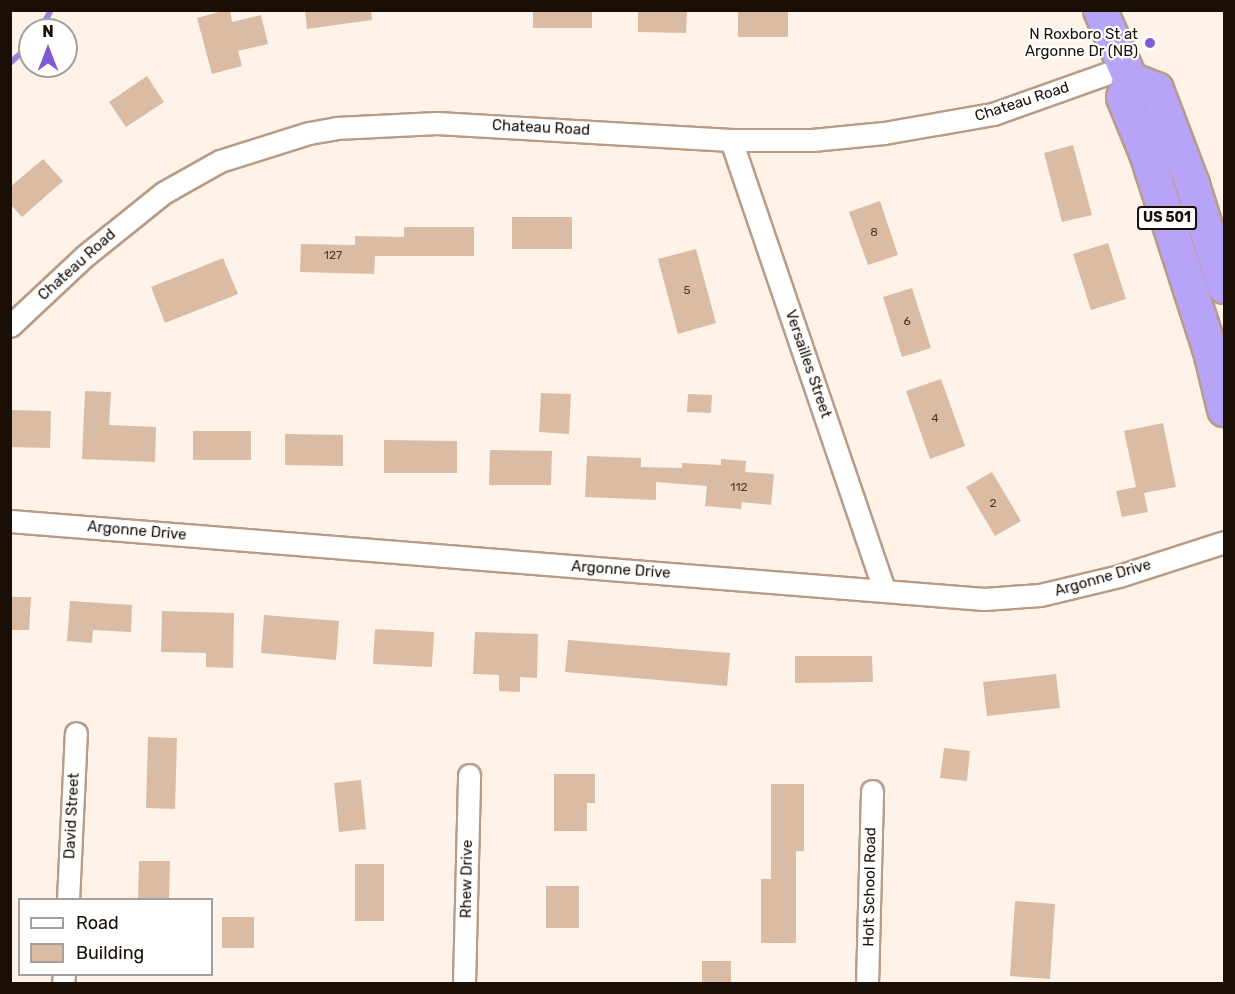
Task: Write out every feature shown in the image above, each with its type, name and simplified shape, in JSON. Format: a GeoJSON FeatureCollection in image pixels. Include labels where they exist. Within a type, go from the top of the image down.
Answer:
{"type":"FeatureCollection","features":[{"type":"Feature","properties":{"kind":"highway","name":"US 501"},"geometry":{"type":"LineString","coordinates":[[1100,10],[1127,73],[1123,97],[1146,153],[1217,361],[1224,409]]}},
{"type":"Feature","properties":{"kind":"highway","name":"US 501"},"geometry":{"type":"LineString","coordinates":[[1127,73],[1156,89],[1192,184],[1224,286]]}},
{"type":"Feature","properties":{"kind":"street","name":"Chateau Road"},"geometry":{"type":"LineString","coordinates":[[10,327],[86,255],[163,193],[220,161],[278,141],[336,128],[437,123],[731,140],[812,140],[929,126],[993,114],[1127,73]]}},
{"type":"Feature","properties":{"kind":"street","name":"Versailles Street"},"geometry":{"type":"LineString","coordinates":[[731,140],[884,589]]}},
{"type":"Feature","properties":{"kind":"street","name":"Argonne Drive"},"geometry":{"type":"LineString","coordinates":[[10,521],[607,570],[884,589],[984,599],[1040,595],[1119,576],[1224,542]]}},
{"type":"Feature","properties":{"kind":"street","name":"David Street"},"geometry":{"type":"LineString","coordinates":[[68,898],[76,733]]}},
{"type":"Feature","properties":{"kind":"street","name":"Rhew Drive"},"geometry":{"type":"LineString","coordinates":[[464,984],[469,775]]}},
{"type":"Feature","properties":{"kind":"street","name":"Holt School Road"},"geometry":{"type":"LineString","coordinates":[[867,984],[872,791]]}},
{"type":"Feature","properties":{"kind":"building"},"geometry":{"type":"Polygon","coordinates":[[[230,10],[232,22],[261,15],[268,44],[238,51],[242,66],[212,74],[197,18],[230,10]]]}},
{"type":"Feature","properties":{"kind":"building"},"geometry":{"type":"Polygon","coordinates":[[[305,10],[371,10],[372,20],[307,29],[305,10]]]}},
{"type":"Feature","properties":{"kind":"building"},"geometry":{"type":"Polygon","coordinates":[[[533,10],[592,10],[592,28],[533,28],[533,10]]]}},
{"type":"Feature","properties":{"kind":"building"},"geometry":{"type":"Polygon","coordinates":[[[638,10],[687,10],[686,33],[638,32],[638,10]]]}},
{"type":"Feature","properties":{"kind":"building"},"geometry":{"type":"Polygon","coordinates":[[[738,10],[788,10],[788,37],[738,37],[738,10]]]}},
{"type":"Feature","properties":{"kind":"building"},"geometry":{"type":"Polygon","coordinates":[[[147,76],[164,102],[126,127],[109,102],[147,76]]]}},
{"type":"Feature","properties":{"kind":"building"},"geometry":{"type":"Polygon","coordinates":[[[1073,145],[1092,215],[1062,222],[1044,153],[1073,145]]]}},
{"type":"Feature","properties":{"kind":"building"},"geometry":{"type":"Polygon","coordinates":[[[43,159],[63,181],[22,217],[10,204],[10,187],[43,159]]]}},
{"type":"Feature","properties":{"kind":"building"},"geometry":{"type":"Polygon","coordinates":[[[880,201],[898,255],[868,265],[849,212],[880,201]]]}},
{"type":"Feature","properties":{"kind":"building"},"geometry":{"type":"Polygon","coordinates":[[[512,217],[572,217],[572,249],[512,249],[512,217]]]}},
{"type":"Feature","properties":{"kind":"building"},"geometry":{"type":"Polygon","coordinates":[[[404,227],[474,227],[474,256],[375,256],[374,274],[300,272],[301,244],[355,245],[355,236],[404,237],[404,227]]]}},
{"type":"Feature","properties":{"kind":"building"},"geometry":{"type":"Polygon","coordinates":[[[1108,243],[1126,299],[1091,310],[1073,254],[1108,243]]]}},
{"type":"Feature","properties":{"kind":"building"},"geometry":{"type":"Polygon","coordinates":[[[696,249],[716,323],[678,334],[658,259],[696,249]]]}},
{"type":"Feature","properties":{"kind":"building"},"geometry":{"type":"Polygon","coordinates":[[[223,258],[238,294],[165,323],[151,287],[223,258]]]}},
{"type":"Feature","properties":{"kind":"building"},"geometry":{"type":"Polygon","coordinates":[[[912,288],[931,348],[902,357],[883,297],[912,288]]]}},
{"type":"Feature","properties":{"kind":"building"},"geometry":{"type":"Polygon","coordinates":[[[941,379],[965,446],[930,459],[906,391],[941,379]]]}},
{"type":"Feature","properties":{"kind":"building"},"geometry":{"type":"Polygon","coordinates":[[[85,391],[111,392],[109,425],[156,427],[155,462],[82,459],[85,391]]]}},
{"type":"Feature","properties":{"kind":"building"},"geometry":{"type":"Polygon","coordinates":[[[541,393],[571,394],[569,434],[539,432],[541,393]]]}},
{"type":"Feature","properties":{"kind":"building"},"geometry":{"type":"Polygon","coordinates":[[[688,394],[712,395],[711,413],[687,412],[688,394]]]}},
{"type":"Feature","properties":{"kind":"building"},"geometry":{"type":"Polygon","coordinates":[[[10,410],[51,411],[50,448],[10,447],[10,410]]]}},
{"type":"Feature","properties":{"kind":"building"},"geometry":{"type":"Polygon","coordinates":[[[1163,423],[1176,487],[1144,493],[1148,512],[1122,517],[1116,491],[1136,487],[1124,431],[1163,423]]]}},
{"type":"Feature","properties":{"kind":"building"},"geometry":{"type":"Polygon","coordinates":[[[193,431],[251,431],[251,460],[193,460],[193,431]]]}},
{"type":"Feature","properties":{"kind":"building"},"geometry":{"type":"Polygon","coordinates":[[[285,434],[343,435],[343,466],[285,465],[285,434]]]}},
{"type":"Feature","properties":{"kind":"building"},"geometry":{"type":"Polygon","coordinates":[[[384,440],[457,441],[457,473],[384,473],[384,440]]]}},
{"type":"Feature","properties":{"kind":"building"},"geometry":{"type":"Polygon","coordinates":[[[490,450],[552,451],[551,485],[489,485],[490,450]]]}},
{"type":"Feature","properties":{"kind":"building"},"geometry":{"type":"Polygon","coordinates":[[[587,456],[641,458],[641,467],[682,468],[682,463],[721,465],[721,459],[746,461],[745,472],[774,474],[771,505],[742,502],[741,509],[705,506],[707,486],[656,482],[656,500],[585,497],[587,456]]]}},
{"type":"Feature","properties":{"kind":"building"},"geometry":{"type":"Polygon","coordinates":[[[992,472],[1021,521],[995,536],[966,487],[992,472]]]}},
{"type":"Feature","properties":{"kind":"building"},"geometry":{"type":"Polygon","coordinates":[[[10,597],[31,597],[29,630],[10,630],[10,597]]]}},
{"type":"Feature","properties":{"kind":"building"},"geometry":{"type":"Polygon","coordinates":[[[70,601],[132,605],[131,632],[93,630],[92,643],[67,641],[70,601]]]}},
{"type":"Feature","properties":{"kind":"building"},"geometry":{"type":"Polygon","coordinates":[[[162,611],[234,613],[233,668],[206,667],[206,653],[161,652],[162,611]]]}},
{"type":"Feature","properties":{"kind":"building"},"geometry":{"type":"Polygon","coordinates":[[[264,615],[339,621],[336,660],[261,653],[264,615]]]}},
{"type":"Feature","properties":{"kind":"building"},"geometry":{"type":"Polygon","coordinates":[[[375,629],[434,632],[432,667],[373,664],[375,629]]]}},
{"type":"Feature","properties":{"kind":"building"},"geometry":{"type":"Polygon","coordinates":[[[475,632],[538,634],[537,678],[520,677],[520,692],[499,691],[499,675],[473,674],[475,632]]]}},
{"type":"Feature","properties":{"kind":"building"},"geometry":{"type":"Polygon","coordinates":[[[568,640],[730,653],[727,686],[565,672],[568,640]]]}},
{"type":"Feature","properties":{"kind":"building"},"geometry":{"type":"Polygon","coordinates":[[[795,656],[872,656],[873,682],[795,683],[795,656]]]}},
{"type":"Feature","properties":{"kind":"building"},"geometry":{"type":"Polygon","coordinates":[[[1056,674],[1060,708],[987,716],[983,682],[1056,674]]]}},
{"type":"Feature","properties":{"kind":"building"},"geometry":{"type":"Polygon","coordinates":[[[148,737],[177,738],[175,809],[146,808],[148,737]]]}},
{"type":"Feature","properties":{"kind":"building"},"geometry":{"type":"Polygon","coordinates":[[[944,748],[970,751],[967,781],[940,778],[944,748]]]}},
{"type":"Feature","properties":{"kind":"building"},"geometry":{"type":"Polygon","coordinates":[[[554,774],[595,774],[595,803],[587,803],[587,831],[554,831],[554,774]]]}},
{"type":"Feature","properties":{"kind":"building"},"geometry":{"type":"Polygon","coordinates":[[[361,780],[366,829],[339,832],[334,783],[361,780]]]}},
{"type":"Feature","properties":{"kind":"building"},"geometry":{"type":"Polygon","coordinates":[[[771,784],[804,784],[804,851],[796,851],[796,943],[761,943],[761,879],[771,879],[771,784]]]}},
{"type":"Feature","properties":{"kind":"building"},"geometry":{"type":"Polygon","coordinates":[[[139,861],[170,861],[169,898],[138,898],[139,861]]]}},
{"type":"Feature","properties":{"kind":"building"},"geometry":{"type":"Polygon","coordinates":[[[355,864],[384,864],[384,921],[355,921],[355,864]]]}},
{"type":"Feature","properties":{"kind":"building"},"geometry":{"type":"Polygon","coordinates":[[[546,886],[579,886],[579,928],[546,928],[546,886]]]}},
{"type":"Feature","properties":{"kind":"building"},"geometry":{"type":"Polygon","coordinates":[[[1015,901],[1055,904],[1050,979],[1010,976],[1015,901]]]}},
{"type":"Feature","properties":{"kind":"building"},"geometry":{"type":"Polygon","coordinates":[[[222,917],[254,917],[254,948],[222,948],[222,917]]]}},
{"type":"Feature","properties":{"kind":"building"},"geometry":{"type":"Polygon","coordinates":[[[702,961],[731,961],[731,984],[702,984],[702,961]]]}},
{"type":"Feature","properties":{"kind":"waterway"},"geometry":{"type":"LineString","coordinates":[[47,18],[51,10]]}},
{"type":"Feature","properties":{"kind":"waterway"},"geometry":{"type":"LineString","coordinates":[[10,63],[18,56]]}},
{"type":"Feature","properties":{"kind":"place","name":"N Roxboro St at Argonne Dr (NB)"},"geometry":{"type":"Point","coordinates":[1150,43]}}]}
